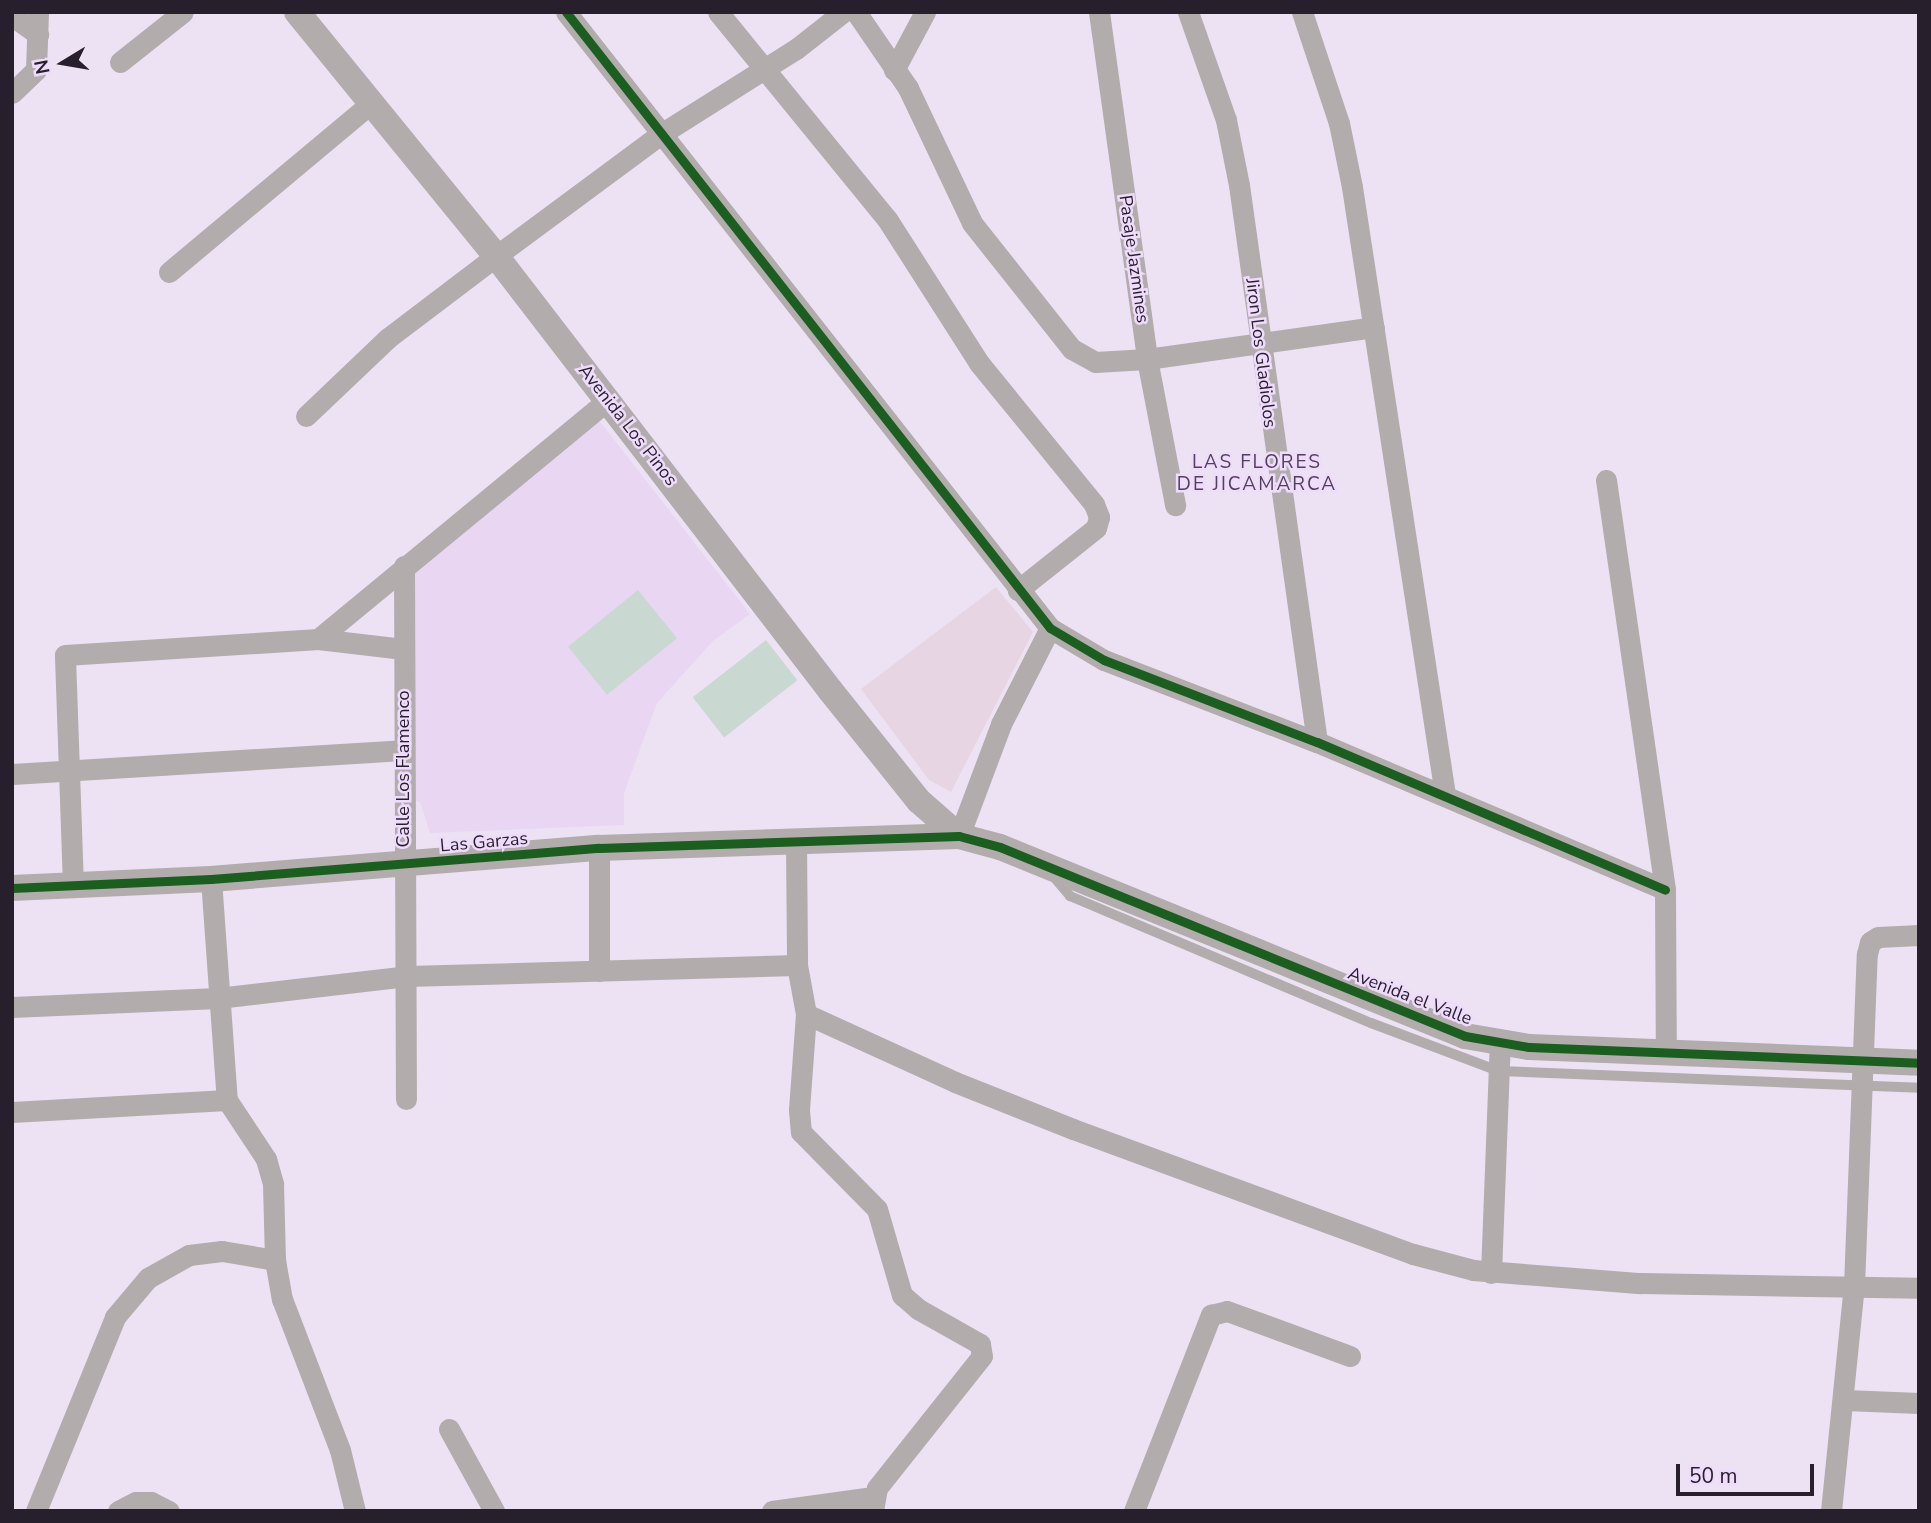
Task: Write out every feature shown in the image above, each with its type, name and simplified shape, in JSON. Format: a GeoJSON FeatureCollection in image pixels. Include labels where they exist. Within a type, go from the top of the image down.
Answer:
{"type":"FeatureCollection","features":[{"type":"Feature","properties":{"kind":"street"},"geometry":{"type":"LineString","coordinates":[[12,93],[36,69],[38,12]]}},
{"type":"Feature","properties":{"kind":"street"},"geometry":{"type":"LineString","coordinates":[[120,62],[183,12]]}},
{"type":"Feature","properties":{"kind":"street","name":"Avenida Los Pinos"},"geometry":{"type":"LineString","coordinates":[[297,12],[609,399],[830,690],[919,801],[959,836]]}},
{"type":"Feature","properties":{"kind":"street"},"geometry":{"type":"LineString","coordinates":[[566,12],[1050,628],[1104,660],[1317,742],[1665,890]]}},
{"type":"Feature","properties":{"kind":"street"},"geometry":{"type":"LineString","coordinates":[[718,12],[887,219],[979,363],[1094,504],[1099,517],[1096,528],[1018,590]]}},
{"type":"Feature","properties":{"kind":"street"},"geometry":{"type":"LineString","coordinates":[[306,416],[388,338],[496,256],[661,134],[764,70],[843,12]]}},
{"type":"Feature","properties":{"kind":"street"},"geometry":{"type":"LineString","coordinates":[[856,12],[908,88],[972,223],[1072,349],[1095,362],[1147,359],[1259,346],[1374,327]]}},
{"type":"Feature","properties":{"kind":"street"},"geometry":{"type":"LineString","coordinates":[[894,69],[925,12]]}},
{"type":"Feature","properties":{"kind":"street","name":"Pasaje Jazmines"},"geometry":{"type":"LineString","coordinates":[[1099,12],[1147,359],[1175,505]]}},
{"type":"Feature","properties":{"kind":"street","name":"Jiron Los Gladiolos"},"geometry":{"type":"LineString","coordinates":[[1188,12],[1226,120],[1241,197],[1259,346],[1317,742]]}},
{"type":"Feature","properties":{"kind":"street"},"geometry":{"type":"LineString","coordinates":[[1302,12],[1339,123],[1374,327],[1445,795]]}},
{"type":"Feature","properties":{"kind":"street"},"geometry":{"type":"LineString","coordinates":[[12,16],[38,34]]}},
{"type":"Feature","properties":{"kind":"street"},"geometry":{"type":"LineString","coordinates":[[169,272],[370,104]]}},
{"type":"Feature","properties":{"kind":"street"},"geometry":{"type":"LineString","coordinates":[[318,639],[609,399]]}},
{"type":"Feature","properties":{"kind":"street"},"geometry":{"type":"LineString","coordinates":[[1605,480],[1665,890],[1666,1054]]}},
{"type":"Feature","properties":{"kind":"street","name":"Calle Los Flamenco"},"geometry":{"type":"LineString","coordinates":[[404,566],[402,750],[407,976],[406,1099]]}},
{"type":"Feature","properties":{"kind":"street"},"geometry":{"type":"LineString","coordinates":[[959,836],[1001,723],[1050,628]]}},
{"type":"Feature","properties":{"kind":"street"},"geometry":{"type":"LineString","coordinates":[[73,886],[65,655],[318,639],[403,649]]}},
{"type":"Feature","properties":{"kind":"street"},"geometry":{"type":"LineString","coordinates":[[12,774],[402,750]]}},
{"type":"Feature","properties":{"kind":"street","name":"Las Garzas"},"geometry":{"type":"LineString","coordinates":[[12,888],[211,879],[599,848],[959,836]]}},
{"type":"Feature","properties":{"kind":"street","name":"Avenida el Valle"},"geometry":{"type":"LineString","coordinates":[[959,836],[1043,865],[1465,1036],[1500,1043],[1666,1054],[1859,1072],[1919,1063]]}},
{"type":"Feature","properties":{"kind":"street"},"geometry":{"type":"LineString","coordinates":[[772,1511],[873,1504],[982,1356],[980,1344],[918,1309],[902,1294],[877,1209],[801,1132],[799,1110],[806,1014],[797,965],[796,841]]}},
{"type":"Feature","properties":{"kind":"street"},"geometry":{"type":"LineString","coordinates":[[599,848],[599,971]]}},
{"type":"Feature","properties":{"kind":"street"},"geometry":{"type":"LineString","coordinates":[[211,879],[227,1100],[266,1159],[273,1184],[275,1260],[293,1334],[340,1450],[355,1511]]}},
{"type":"Feature","properties":{"kind":"street"},"geometry":{"type":"LineString","coordinates":[[1831,1511],[1845,1399],[1854,1286],[1859,1072],[1870,942],[1919,935]]}},
{"type":"Feature","properties":{"kind":"street"},"geometry":{"type":"LineString","coordinates":[[12,1007],[218,998],[407,976],[797,965]]}},
{"type":"Feature","properties":{"kind":"street"},"geometry":{"type":"LineString","coordinates":[[806,1014],[956,1082],[1086,1134],[1413,1254],[1491,1273],[1640,1283],[1919,1288]]}},
{"type":"Feature","properties":{"kind":"street"},"geometry":{"type":"LineString","coordinates":[[1491,1273],[1500,1043]]}},
{"type":"Feature","properties":{"kind":"street"},"geometry":{"type":"LineString","coordinates":[[12,1112],[227,1100]]}},
{"type":"Feature","properties":{"kind":"street"},"geometry":{"type":"LineString","coordinates":[[36,1511],[116,1317],[148,1278],[190,1255],[222,1251],[275,1260]]}},
{"type":"Feature","properties":{"kind":"street"},"geometry":{"type":"LineString","coordinates":[[1133,1511],[1211,1315],[1227,1311],[1350,1356]]}},
{"type":"Feature","properties":{"kind":"street"},"geometry":{"type":"LineString","coordinates":[[1845,1399],[1919,1403]]}},
{"type":"Feature","properties":{"kind":"street"},"geometry":{"type":"LineString","coordinates":[[449,1429],[494,1511]]}},
{"type":"Feature","properties":{"kind":"street"},"geometry":{"type":"LineString","coordinates":[[118,1511],[151,1502],[169,1511]]}},
{"type":"Feature","properties":{"kind":"lane"},"geometry":{"type":"LineString","coordinates":[[1043,865],[1070,896],[1371,1023],[1499,1071],[1859,1072],[1919,1088]]}},
{"type":"Feature","properties":{"kind":"shaded area"},"geometry":{"type":"Polygon","coordinates":[[[598,419],[750,614],[713,641],[657,703],[624,793],[624,825],[430,833],[420,802],[413,800],[412,591],[416,563],[598,419]]]}},
{"type":"Feature","properties":{"kind":"shaded area"},"geometry":{"type":"Polygon","coordinates":[[[996,587],[1033,632],[951,792],[929,780],[861,689],[996,587]]]}},
{"type":"Feature","properties":{"kind":"shaded area"},"geometry":{"type":"Polygon","coordinates":[[[638,590],[677,638],[607,695],[568,647],[638,590]]]}},
{"type":"Feature","properties":{"kind":"shaded area"},"geometry":{"type":"Polygon","coordinates":[[[766,640],[797,680],[724,737],[693,697],[766,640]]]}},
{"type":"Feature","properties":{"kind":"cycle path"},"geometry":{"type":"LineString","coordinates":[[566,12],[1050,628],[1104,660],[1317,742],[1665,890]]}},
{"type":"Feature","properties":{"kind":"cycle path"},"geometry":{"type":"LineString","coordinates":[[12,888],[211,879],[599,848],[959,836],[1000,847],[1465,1036],[1529,1047],[1919,1063]]}},
{"type":"Feature","properties":{"kind":"district","name":"LAS FLORES DE JICAMARCA"},"geometry":{"type":"Point","coordinates":[1257,474]}}]}
